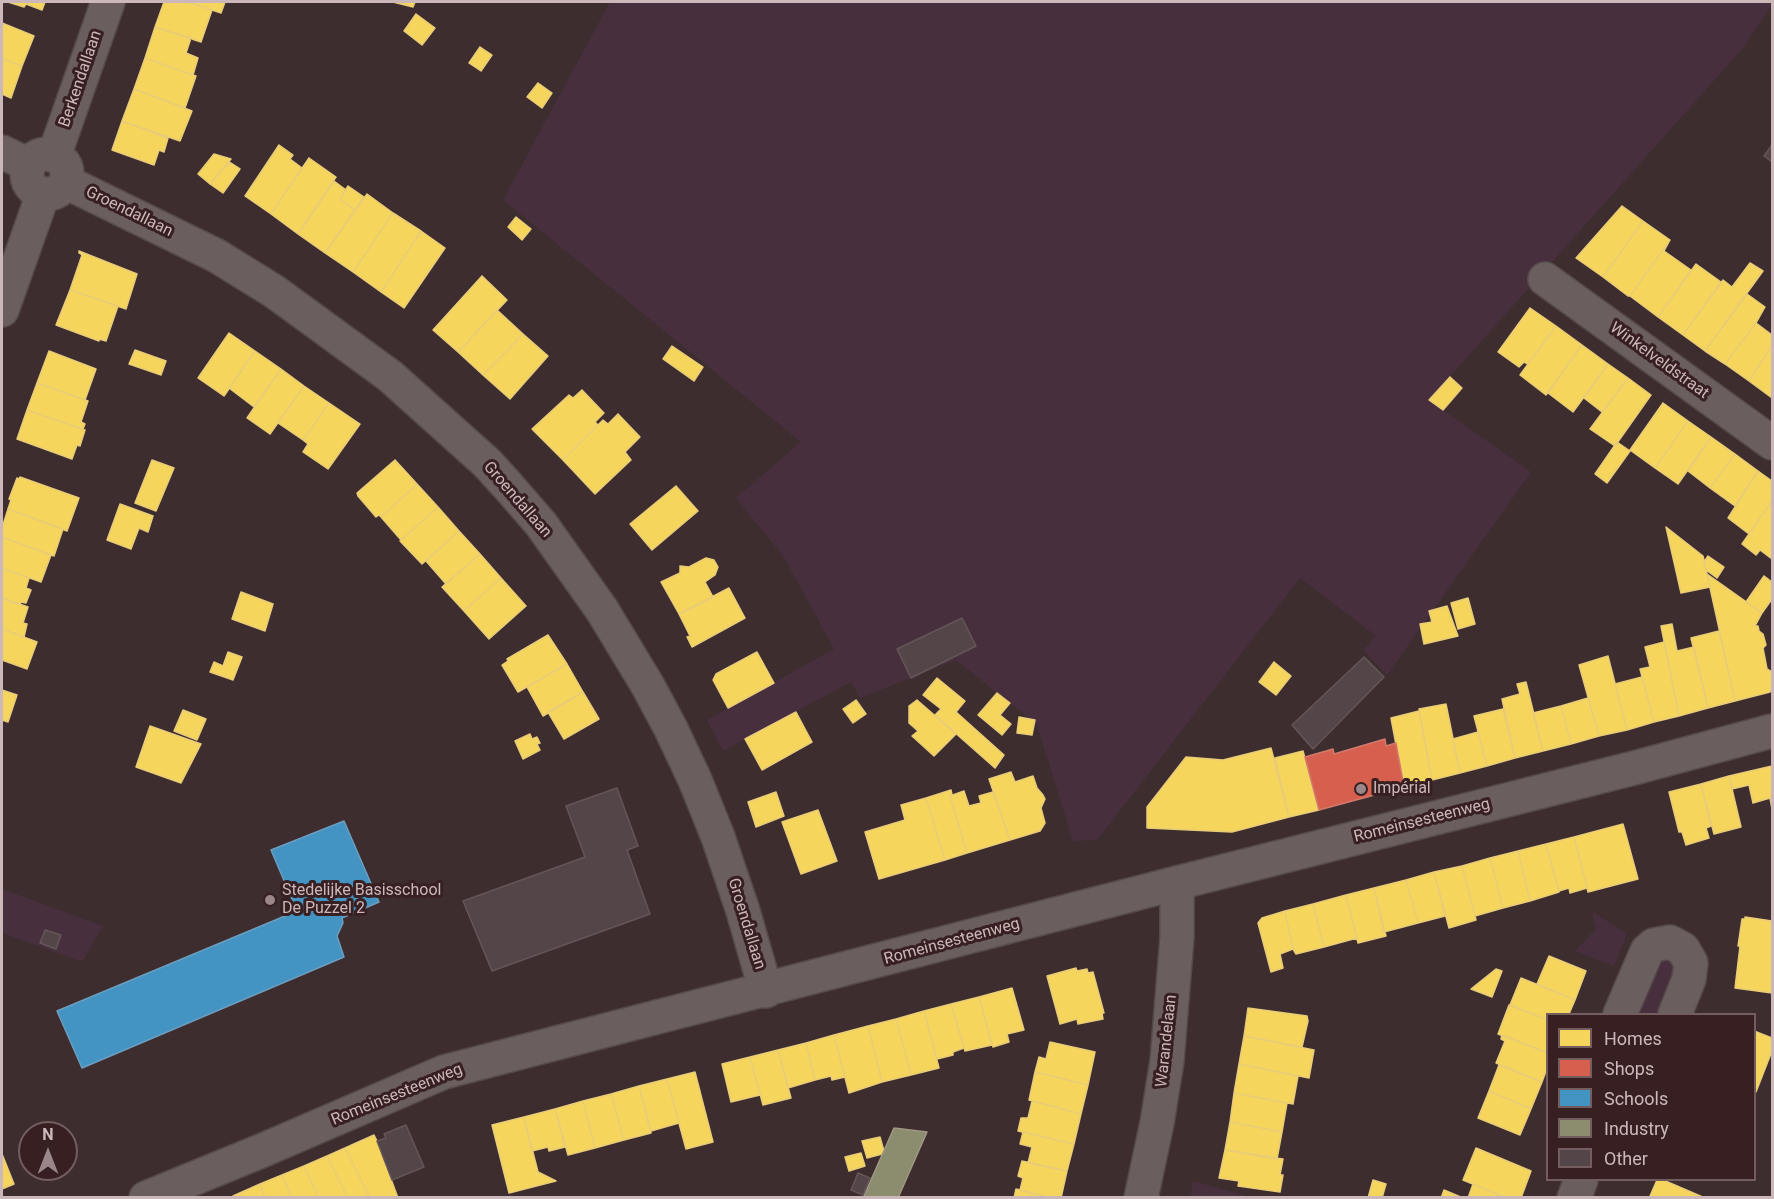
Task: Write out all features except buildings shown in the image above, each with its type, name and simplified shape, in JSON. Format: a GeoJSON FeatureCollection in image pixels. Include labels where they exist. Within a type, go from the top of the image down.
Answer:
{"type":"FeatureCollection","features":[{"type":"Feature","properties":{"kind":"street","name":"Berkendallaan"},"geometry":{"type":"LineString","coordinates":[[2,310],[39,170],[108,2]]}},
{"type":"Feature","properties":{"kind":"street","name":"Groendallaan"},"geometry":{"type":"LineString","coordinates":[[39,170],[217,256],[274,292],[390,376],[487,463],[508,486],[541,524],[602,610],[671,729],[718,837],[743,911],[766,991]]}},
{"type":"Feature","properties":{"kind":"street","name":"Winkelveldstraat"},"geometry":{"type":"LineString","coordinates":[[1545,279],[1773,443]]}},
{"type":"Feature","properties":{"kind":"street","name":"Romeinsesteenweg"},"geometry":{"type":"LineString","coordinates":[[146,1197],[261,1151],[444,1072],[1634,768],[1773,730]]}},
{"type":"Feature","properties":{"kind":"street","name":"Warandelaan"},"geometry":{"type":"LineString","coordinates":[[1141,1197],[1157,1123],[1167,1061],[1179,914],[1177,883]]}},
{"type":"Feature","properties":{"kind":"street"},"geometry":{"type":"LineString","coordinates":[[1620,1013],[1647,951],[1654,945],[1670,942],[1683,949],[1691,963],[1689,979],[1674,1013]]}},
{"type":"Feature","properties":{"kind":"street"},"geometry":{"type":"LineString","coordinates":[[1574,1197],[1580,1181]]}},
{"type":"Feature","properties":{"kind":"shaded area"},"geometry":{"type":"Polygon","coordinates":[[[610,2],[1772,2],[1772,5],[1743,48],[1429,400],[1531,472],[1387,675],[1363,650],[1376,636],[1300,578],[1097,840],[1073,841],[1037,725],[956,660],[860,698],[851,682],[723,751],[707,720],[834,649],[784,557],[736,498],[801,442],[503,200],[610,2]]]}},
{"type":"Feature","properties":{"kind":"shaded area"},"geometry":{"type":"Polygon","coordinates":[[[2,889],[103,926],[84,959],[80,961],[2,933],[2,889]]]}},
{"type":"Feature","properties":{"kind":"shaded area"},"geometry":{"type":"Polygon","coordinates":[[[1592,911],[1627,934],[1614,966],[1575,951],[1596,929],[1592,911]]]}},
{"type":"Feature","properties":{"kind":"shaded area"},"geometry":{"type":"Polygon","coordinates":[[[1656,958],[1677,960],[1662,1013],[1631,1013],[1656,958]]]}},
{"type":"Feature","properties":{"kind":"shaded area"},"geometry":{"type":"Polygon","coordinates":[[[1193,1181],[1250,1197],[1190,1197],[1193,1181]]]}},
{"type":"Feature","properties":{"kind":"place","name":"Impérial"},"geometry":{"type":"Point","coordinates":[1361,789]}},
{"type":"Feature","properties":{"kind":"place","name":"Stedelijke Basisschool De Puzzel 2"},"geometry":{"type":"Point","coordinates":[270,900]}}]}
